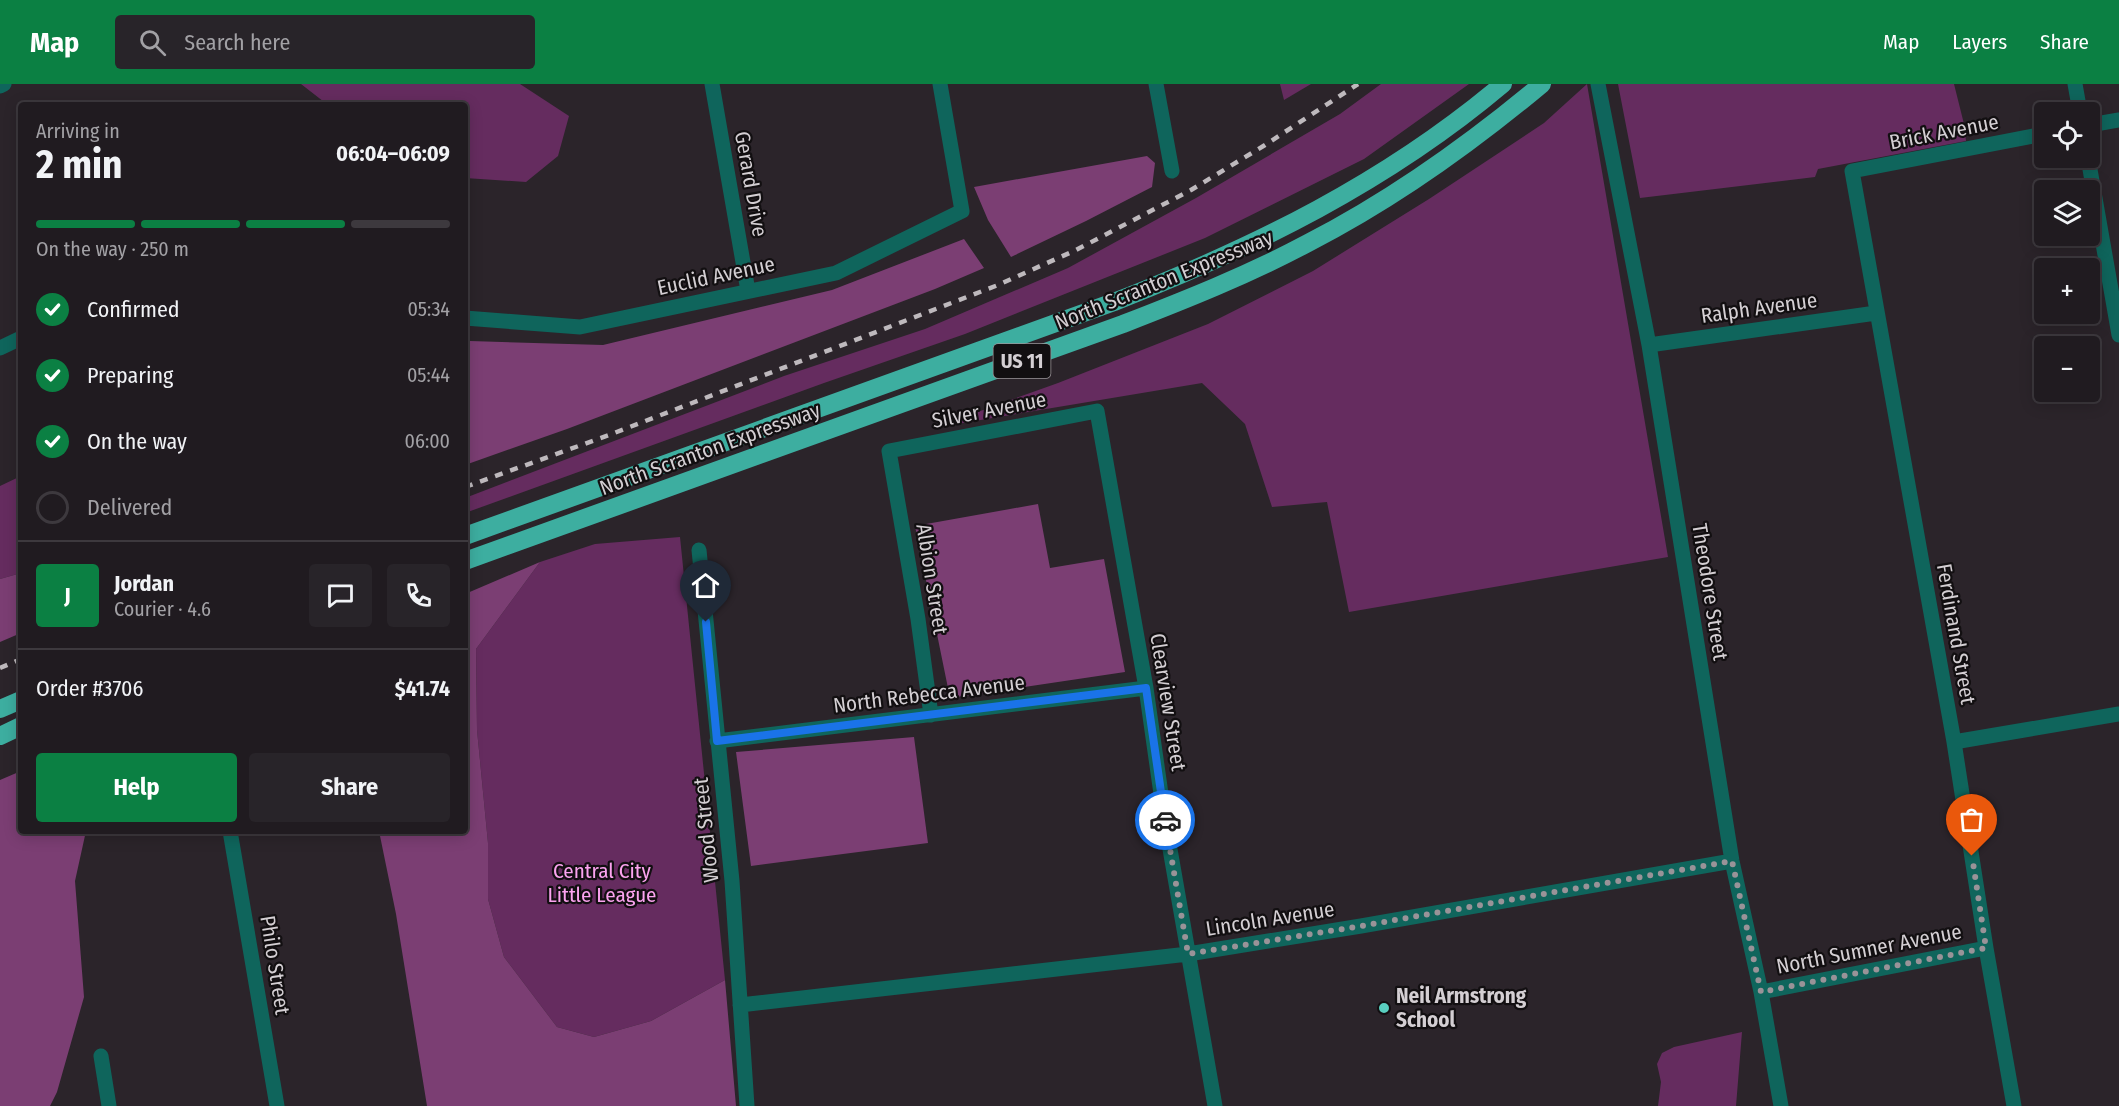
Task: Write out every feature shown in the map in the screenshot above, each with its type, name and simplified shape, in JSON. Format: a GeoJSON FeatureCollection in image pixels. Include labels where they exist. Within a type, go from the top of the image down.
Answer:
{"type":"FeatureCollection","features":[{"type":"Feature","properties":{"kind":"highway","name":"North Scranton Expressway"},"geometry":{"type":"LineString","coordinates":[[468,535],[1114,302],[1208,264],[1296,222],[1380,174],[1450,126],[1503,84]]}},
{"type":"Feature","properties":{"kind":"highway","name":"North Scranton Expressway"},"geometry":{"type":"LineString","coordinates":[[468,560],[1123,324],[1218,286],[1308,243],[1393,194],[1472,141],[1542,84]]}},
{"type":"Feature","properties":{"kind":"highway"},"geometry":{"type":"LineString","coordinates":[[0,709],[18,701]]}},
{"type":"Feature","properties":{"kind":"highway"},"geometry":{"type":"LineString","coordinates":[[0,736],[18,727]]}},
{"type":"Feature","properties":{"kind":"street"},"geometry":{"type":"LineString","coordinates":[[0,86],[4,84]]}},
{"type":"Feature","properties":{"kind":"street","name":"Gerard Drive"},"geometry":{"type":"LineString","coordinates":[[712,84],[748,291]]}},
{"type":"Feature","properties":{"kind":"street","name":"Euclid Avenue"},"geometry":{"type":"LineString","coordinates":[[468,318],[580,327],[836,273],[962,211],[940,84]]}},
{"type":"Feature","properties":{"kind":"street"},"geometry":{"type":"LineString","coordinates":[[1155,84],[1172,171]]}},
{"type":"Feature","properties":{"kind":"street","name":"Theodore Street"},"geometry":{"type":"LineString","coordinates":[[1598,84],[1648,345],[1732,861],[1761,992],[1781,1106]]}},
{"type":"Feature","properties":{"kind":"street"},"geometry":{"type":"LineString","coordinates":[[2075,84],[2078,102]]}},
{"type":"Feature","properties":{"kind":"street"},"geometry":{"type":"LineString","coordinates":[[2100,123],[2119,120]]}},
{"type":"Feature","properties":{"kind":"street","name":"Brick Avenue"},"geometry":{"type":"LineString","coordinates":[[1852,171],[2034,136]]}},
{"type":"Feature","properties":{"kind":"street"},"geometry":{"type":"LineString","coordinates":[[2090,168],[2119,335]]}},
{"type":"Feature","properties":{"kind":"street","name":"Ferdinand Street"},"geometry":{"type":"LineString","coordinates":[[1852,171],[1954,742],[1986,948],[2014,1106]]}},
{"type":"Feature","properties":{"kind":"street","name":"Ralph Avenue"},"geometry":{"type":"LineString","coordinates":[[1648,345],[1876,313]]}},
{"type":"Feature","properties":{"kind":"street"},"geometry":{"type":"LineString","coordinates":[[0,348],[18,339]]}},
{"type":"Feature","properties":{"kind":"street","name":"Silver Avenue"},"geometry":{"type":"LineString","coordinates":[[889,451],[1097,411]]}},
{"type":"Feature","properties":{"kind":"street","name":"Clearview Street"},"geometry":{"type":"LineString","coordinates":[[1097,411],[1146,688],[1164,814],[1215,1106]]}},
{"type":"Feature","properties":{"kind":"street","name":"Albion Street"},"geometry":{"type":"LineString","coordinates":[[889,451],[916,608],[931,715]]}},
{"type":"Feature","properties":{"kind":"street","name":"Wood Street"},"geometry":{"type":"LineString","coordinates":[[699,550],[732,881],[747,1106]]}},
{"type":"Feature","properties":{"kind":"street","name":"North Rebecca Avenue"},"geometry":{"type":"LineString","coordinates":[[717,741],[1146,688]]}},
{"type":"Feature","properties":{"kind":"street"},"geometry":{"type":"LineString","coordinates":[[1954,742],[2119,714]]}},
{"type":"Feature","properties":{"kind":"street","name":"Philo Street"},"geometry":{"type":"LineString","coordinates":[[231,834],[277,1106]]}},
{"type":"Feature","properties":{"kind":"street","name":"Lincoln Avenue"},"geometry":{"type":"LineString","coordinates":[[740,1005],[1188,954],[1732,861]]}},
{"type":"Feature","properties":{"kind":"street","name":"North Sumner Avenue"},"geometry":{"type":"LineString","coordinates":[[1761,992],[1986,948]]}},
{"type":"Feature","properties":{"kind":"street"},"geometry":{"type":"LineString","coordinates":[[101,1056],[109,1106]]}},
{"type":"Feature","properties":{"kind":"green space"},"geometry":{"type":"Polygon","coordinates":[[[301,84],[520,84],[569,116],[558,156],[526,182],[468,178],[468,102],[324,102],[301,84]]]}},
{"type":"Feature","properties":{"kind":"green space"},"geometry":{"type":"Polygon","coordinates":[[[1280,84],[1311,84],[1284,100],[1280,84]]]}},
{"type":"Feature","properties":{"kind":"green space"},"geometry":{"type":"Polygon","coordinates":[[[1381,84],[1469,84],[1364,159],[1205,238],[965,334],[468,512],[468,497],[784,376],[925,329],[1068,268],[1196,198],[1340,114],[1381,84]]]}},
{"type":"Feature","properties":{"kind":"green space"},"geometry":{"type":"Polygon","coordinates":[[[1587,84],[1668,557],[1349,612],[1327,502],[1272,507],[1245,424],[1202,383],[933,428],[1058,383],[1208,324],[1313,271],[1429,199],[1544,123],[1587,84]]]}},
{"type":"Feature","properties":{"kind":"green space"},"geometry":{"type":"Polygon","coordinates":[[[1618,84],[1954,84],[1966,141],[1818,169],[1815,177],[1640,198],[1618,84]]]}},
{"type":"Feature","properties":{"kind":"green space"},"geometry":{"type":"Polygon","coordinates":[[[18,477],[18,574],[0,579],[0,486],[18,477]]]}},
{"type":"Feature","properties":{"kind":"green space","name":"Central City Little League"},"geometry":{"type":"Polygon","coordinates":[[[680,537],[725,980],[651,1021],[594,1037],[557,1027],[504,957],[488,899],[488,843],[477,730],[476,649],[540,562],[595,544],[680,537]]]}},
{"type":"Feature","properties":{"kind":"green space"},"geometry":{"type":"Polygon","coordinates":[[[1742,1032],[1736,1106],[1658,1106],[1661,1082],[1657,1064],[1662,1053],[1674,1047],[1742,1032]]]}},
{"type":"Feature","properties":{"kind":"shaded area"},"geometry":{"type":"Polygon","coordinates":[[[1147,156],[1155,163],[1152,187],[1011,257],[988,220],[974,187],[1147,156]]]}},
{"type":"Feature","properties":{"kind":"shaded area"},"geometry":{"type":"Polygon","coordinates":[[[964,239],[984,268],[935,289],[567,429],[468,464],[468,345],[470,341],[603,345],[832,290],[964,239]]]}},
{"type":"Feature","properties":{"kind":"shaded area"},"geometry":{"type":"Polygon","coordinates":[[[1038,504],[1050,568],[1104,559],[1125,672],[950,698],[915,526],[1038,504]]]}},
{"type":"Feature","properties":{"kind":"shaded area"},"geometry":{"type":"Polygon","coordinates":[[[540,562],[476,649],[477,730],[488,843],[488,899],[504,957],[557,1027],[594,1037],[651,1021],[725,980],[736,1106],[427,1106],[396,914],[380,834],[468,834],[468,593],[540,562]]]}},
{"type":"Feature","properties":{"kind":"shaded area"},"geometry":{"type":"Polygon","coordinates":[[[18,574],[18,634],[0,642],[0,579],[18,574]]]}},
{"type":"Feature","properties":{"kind":"shaded area"},"geometry":{"type":"Polygon","coordinates":[[[914,737],[928,843],[751,866],[736,752],[914,737]]]}},
{"type":"Feature","properties":{"kind":"shaded area"},"geometry":{"type":"Polygon","coordinates":[[[18,772],[18,834],[85,834],[75,881],[84,997],[57,1092],[50,1106],[0,1106],[0,780],[18,772]]]}},
{"type":"Feature","properties":{"kind":"railway"},"geometry":{"type":"LineString","coordinates":[[468,486],[609,435],[998,285],[1076,250],[1191,190],[1358,84]]}},
{"type":"Feature","properties":{"kind":"railway"},"geometry":{"type":"LineString","coordinates":[[0,668],[18,660]]}},
{"type":"Feature","properties":{"kind":"way so far"},"geometry":{"type":"LineString","coordinates":[[1165,820],[1188,954],[1732,861],[1761,992],[1986,948],[1972,856]]}},
{"type":"Feature","properties":{"kind":"place","name":"Neil Armstrong School"},"geometry":{"type":"Point","coordinates":[1384,1008]}},
{"type":"Feature","properties":{"kind":"route"},"geometry":{"type":"LineString","coordinates":[[706,622],[717,741],[1146,688],[1165,820]]}}]}
